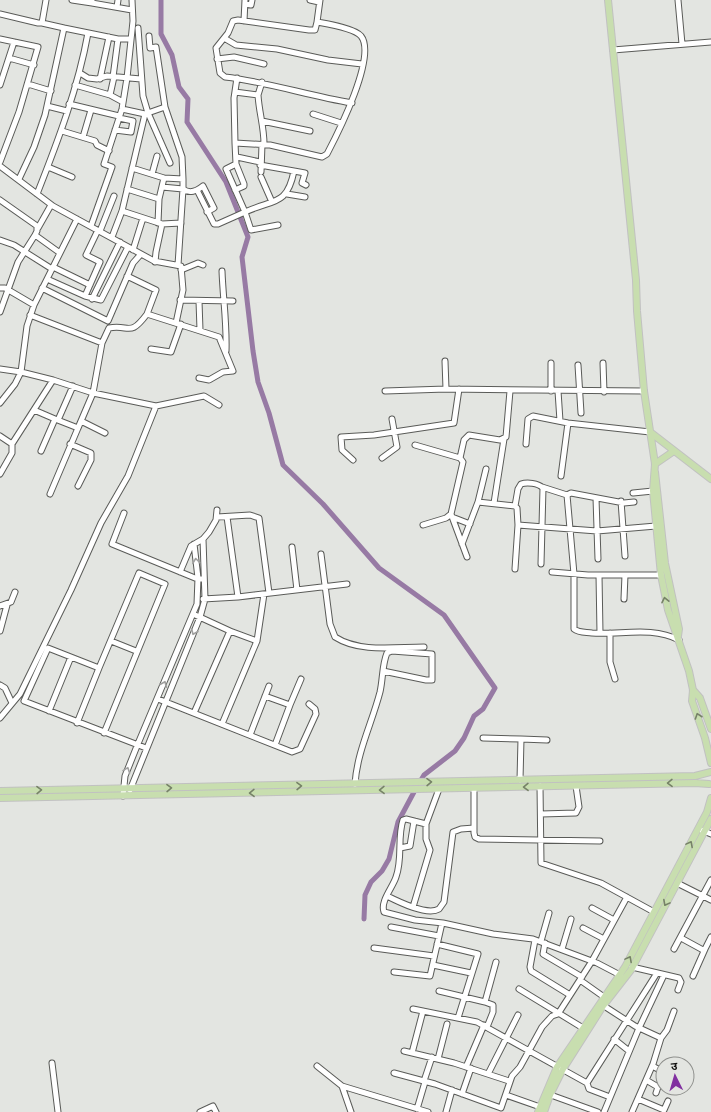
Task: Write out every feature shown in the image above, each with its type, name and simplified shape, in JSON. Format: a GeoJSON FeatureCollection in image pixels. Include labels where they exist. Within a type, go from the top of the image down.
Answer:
{"type":"FeatureCollection","features":[{"type":"Feature","properties":{"kind":"main road"},"geometry":{"type":"LineString","coordinates":[[608,0],[636,280],[636,311],[644,391],[657,479],[665,563],[679,629],[679,638],[693,690],[692,701],[703,731],[711,763]]}},
{"type":"Feature","properties":{"kind":"main road"},"geometry":{"type":"LineString","coordinates":[[650,432],[711,479]]}},
{"type":"Feature","properties":{"kind":"main road"},"geometry":{"type":"LineString","coordinates":[[654,466],[674,451]]}},
{"type":"Feature","properties":{"kind":"main road"},"geometry":{"type":"LineString","coordinates":[[654,466],[653,492],[661,575],[668,610],[674,630],[679,638]]}},
{"type":"Feature","properties":{"kind":"main road"},"geometry":{"type":"LineString","coordinates":[[693,690],[700,698],[711,729]]}},
{"type":"Feature","properties":{"kind":"main road"},"geometry":{"type":"LineString","coordinates":[[0,798],[123,796],[130,792],[355,784],[695,776],[711,772]]}},
{"type":"Feature","properties":{"kind":"main road"},"geometry":{"type":"LineString","coordinates":[[0,791],[123,789],[130,792],[438,789],[694,783],[710,787],[708,779],[711,772]]}},
{"type":"Feature","properties":{"kind":"main road"},"geometry":{"type":"LineString","coordinates":[[542,1110],[547,1094],[560,1068],[583,1028],[632,967],[677,883],[701,830],[708,812],[711,798]]}},
{"type":"Feature","properties":{"kind":"main road"},"geometry":{"type":"LineString","coordinates":[[560,1068],[620,975],[701,830],[711,819]]}},
{"type":"Feature","properties":{"kind":"street"},"geometry":{"type":"LineString","coordinates":[[42,23],[46,0]]}},
{"type":"Feature","properties":{"kind":"street"},"geometry":{"type":"LineString","coordinates":[[72,0],[105,3],[132,10]]}},
{"type":"Feature","properties":{"kind":"street"},"geometry":{"type":"LineString","coordinates":[[118,0],[118,7]]}},
{"type":"Feature","properties":{"kind":"street"},"geometry":{"type":"LineString","coordinates":[[91,226],[112,167],[104,164],[122,108],[127,79],[132,0]]}},
{"type":"Feature","properties":{"kind":"street"},"geometry":{"type":"LineString","coordinates":[[244,21],[245,2],[251,5],[252,0]]}},
{"type":"Feature","properties":{"kind":"street"},"geometry":{"type":"LineString","coordinates":[[310,0],[320,1],[315,30],[244,21],[233,21],[224,38],[216,48],[217,59],[222,76],[262,82],[325,99],[352,103]]}},
{"type":"Feature","properties":{"kind":"street"},"geometry":{"type":"LineString","coordinates":[[678,0],[682,44]]}},
{"type":"Feature","properties":{"kind":"street"},"geometry":{"type":"LineString","coordinates":[[0,14],[118,39],[130,39]]}},
{"type":"Feature","properties":{"kind":"street"},"geometry":{"type":"LineString","coordinates":[[235,143],[263,144],[290,148],[322,156],[327,154],[352,103],[365,50],[364,43],[360,35],[344,28],[317,22]]}},
{"type":"Feature","properties":{"kind":"street"},"geometry":{"type":"LineString","coordinates":[[19,179],[34,147],[47,106],[64,28]]}},
{"type":"Feature","properties":{"kind":"street"},"geometry":{"type":"LineString","coordinates":[[138,28],[141,80],[146,114],[170,163]]}},
{"type":"Feature","properties":{"kind":"street"},"geometry":{"type":"LineString","coordinates":[[37,194],[62,131],[75,85],[80,73],[88,33]]}},
{"type":"Feature","properties":{"kind":"street"},"geometry":{"type":"LineString","coordinates":[[149,36],[150,48],[156,48],[165,107],[182,157],[183,179],[180,268],[183,290],[180,300],[179,323],[171,352],[152,349]]}},
{"type":"Feature","properties":{"kind":"street"},"geometry":{"type":"LineString","coordinates":[[100,78],[109,37]]}},
{"type":"Feature","properties":{"kind":"street"},"geometry":{"type":"LineString","coordinates":[[224,38],[236,45],[277,48],[328,60],[362,64]]}},
{"type":"Feature","properties":{"kind":"street"},"geometry":{"type":"LineString","coordinates":[[0,39],[38,48],[28,84],[0,162]]}},
{"type":"Feature","properties":{"kind":"street"},"geometry":{"type":"LineString","coordinates":[[110,95],[114,77],[118,39]]}},
{"type":"Feature","properties":{"kind":"street"},"geometry":{"type":"LineString","coordinates":[[0,85],[14,42]]}},
{"type":"Feature","properties":{"kind":"street"},"geometry":{"type":"LineString","coordinates":[[613,50],[711,42]]}},
{"type":"Feature","properties":{"kind":"street"},"geometry":{"type":"LineString","coordinates":[[9,58],[34,65]]}},
{"type":"Feature","properties":{"kind":"street"},"geometry":{"type":"LineString","coordinates":[[217,59],[234,58],[264,64]]}},
{"type":"Feature","properties":{"kind":"street"},"geometry":{"type":"LineString","coordinates":[[80,73],[88,78],[100,78],[104,76],[141,80]]}},
{"type":"Feature","properties":{"kind":"street"},"geometry":{"type":"LineString","coordinates":[[85,88],[88,78]]}},
{"type":"Feature","properties":{"kind":"street"},"geometry":{"type":"LineString","coordinates":[[235,190],[244,186],[236,164],[235,92],[237,78]]}},
{"type":"Feature","properties":{"kind":"street"},"geometry":{"type":"LineString","coordinates":[[262,82],[258,95],[259,113],[262,121],[263,144],[260,163],[261,174],[272,202]]}},
{"type":"Feature","properties":{"kind":"street"},"geometry":{"type":"LineString","coordinates":[[28,84],[51,91]]}},
{"type":"Feature","properties":{"kind":"street"},"geometry":{"type":"LineString","coordinates":[[75,85],[110,95],[123,102]]}},
{"type":"Feature","properties":{"kind":"street"},"geometry":{"type":"LineString","coordinates":[[235,92],[258,95]]}},
{"type":"Feature","properties":{"kind":"street"},"geometry":{"type":"LineString","coordinates":[[70,104],[133,121],[131,132],[115,130]]}},
{"type":"Feature","properties":{"kind":"street"},"geometry":{"type":"LineString","coordinates":[[47,106],[67,111]]}},
{"type":"Feature","properties":{"kind":"street"},"geometry":{"type":"LineString","coordinates":[[122,108],[146,114],[165,107]]}},
{"type":"Feature","properties":{"kind":"street"},"geometry":{"type":"LineString","coordinates":[[83,137],[91,110]]}},
{"type":"Feature","properties":{"kind":"street"},"geometry":{"type":"LineString","coordinates":[[112,238],[122,211],[146,114]]}},
{"type":"Feature","properties":{"kind":"street"},"geometry":{"type":"LineString","coordinates":[[313,114],[341,123]]}},
{"type":"Feature","properties":{"kind":"street"},"geometry":{"type":"LineString","coordinates":[[262,121],[310,130]]}},
{"type":"Feature","properties":{"kind":"street"},"geometry":{"type":"LineString","coordinates":[[62,131],[95,141],[97,145],[109,151]]}},
{"type":"Feature","properties":{"kind":"street"},"geometry":{"type":"LineString","coordinates":[[152,174],[157,156]]}},
{"type":"Feature","properties":{"kind":"street"},"geometry":{"type":"LineString","coordinates":[[237,157],[305,173],[302,183],[306,185]]}},
{"type":"Feature","properties":{"kind":"street"},"geometry":{"type":"LineString","coordinates":[[236,164],[226,169],[252,230],[278,225]]}},
{"type":"Feature","properties":{"kind":"street"},"geometry":{"type":"LineString","coordinates":[[0,166],[19,179],[51,205],[155,262],[180,268],[198,264],[202,265]]}},
{"type":"Feature","properties":{"kind":"street"},"geometry":{"type":"LineString","coordinates":[[48,167],[72,177]]}},
{"type":"Feature","properties":{"kind":"street"},"geometry":{"type":"LineString","coordinates":[[132,168],[164,178],[183,179]]}},
{"type":"Feature","properties":{"kind":"street"},"geometry":{"type":"LineString","coordinates":[[197,190],[214,224],[218,224],[272,202],[287,194],[291,188],[294,171]]}},
{"type":"Feature","properties":{"kind":"street"},"geometry":{"type":"LineString","coordinates":[[155,262],[160,223],[159,199],[164,178]]}},
{"type":"Feature","properties":{"kind":"street"},"geometry":{"type":"LineString","coordinates":[[162,186],[188,191],[197,190],[203,186],[214,208],[207,212]]}},
{"type":"Feature","properties":{"kind":"street"},"geometry":{"type":"LineString","coordinates":[[127,189],[159,199]]}},
{"type":"Feature","properties":{"kind":"street"},"geometry":{"type":"LineString","coordinates":[[287,194],[305,197]]}},
{"type":"Feature","properties":{"kind":"street"},"geometry":{"type":"LineString","coordinates":[[85,296],[100,262],[86,255],[99,231],[114,196]]}},
{"type":"Feature","properties":{"kind":"street"},"geometry":{"type":"LineString","coordinates":[[0,200],[33,222],[38,228]]}},
{"type":"Feature","properties":{"kind":"street"},"geometry":{"type":"LineString","coordinates":[[0,312],[7,289],[18,262],[35,236],[51,205]]}},
{"type":"Feature","properties":{"kind":"street"},"geometry":{"type":"LineString","coordinates":[[122,211],[160,223],[181,223]]}},
{"type":"Feature","properties":{"kind":"street"},"geometry":{"type":"LineString","coordinates":[[133,250],[143,218]]}},
{"type":"Feature","properties":{"kind":"street"},"geometry":{"type":"LineString","coordinates":[[0,403],[15,384],[21,372],[30,315],[52,268],[78,219]]}},
{"type":"Feature","properties":{"kind":"street"},"geometry":{"type":"LineString","coordinates":[[35,236],[60,253]]}},
{"type":"Feature","properties":{"kind":"street"},"geometry":{"type":"LineString","coordinates":[[0,240],[14,245],[24,253],[52,268],[90,285]]}},
{"type":"Feature","properties":{"kind":"street"},"geometry":{"type":"LineString","coordinates":[[92,299],[120,242]]}},
{"type":"Feature","properties":{"kind":"street"},"geometry":{"type":"LineString","coordinates":[[47,279],[98,301],[103,298],[128,246]]}},
{"type":"Feature","properties":{"kind":"street"},"geometry":{"type":"LineString","coordinates":[[42,288],[108,321],[133,263],[141,254]]}},
{"type":"Feature","properties":{"kind":"street"},"geometry":{"type":"LineString","coordinates":[[222,271],[223,301],[227,334],[226,352]]}},
{"type":"Feature","properties":{"kind":"street"},"geometry":{"type":"LineString","coordinates":[[50,494],[70,444],[94,393],[102,343],[110,328],[132,328],[141,323],[147,314],[156,290],[127,276]]}},
{"type":"Feature","properties":{"kind":"street"},"geometry":{"type":"LineString","coordinates":[[0,288],[7,289],[34,305]]}},
{"type":"Feature","properties":{"kind":"street"},"geometry":{"type":"LineString","coordinates":[[180,300],[233,301]]}},
{"type":"Feature","properties":{"kind":"street"},"geometry":{"type":"LineString","coordinates":[[199,301],[200,330]]}},
{"type":"Feature","properties":{"kind":"street"},"geometry":{"type":"LineString","coordinates":[[147,314],[219,337],[233,371],[223,372],[208,380],[199,378]]}},
{"type":"Feature","properties":{"kind":"street"},"geometry":{"type":"LineString","coordinates":[[30,315],[102,343]]}},
{"type":"Feature","properties":{"kind":"street"},"geometry":{"type":"LineString","coordinates":[[445,361],[446,388]]}},
{"type":"Feature","properties":{"kind":"street"},"geometry":{"type":"LineString","coordinates":[[551,363],[551,391]]}},
{"type":"Feature","properties":{"kind":"street"},"geometry":{"type":"LineString","coordinates":[[603,363],[604,392]]}},
{"type":"Feature","properties":{"kind":"street"},"geometry":{"type":"LineString","coordinates":[[578,365],[578,391],[581,413]]}},
{"type":"Feature","properties":{"kind":"street"},"geometry":{"type":"LineString","coordinates":[[0,369],[21,372],[94,393],[156,406],[199,396],[210,399],[219,405]]}},
{"type":"Feature","properties":{"kind":"street"},"geometry":{"type":"LineString","coordinates":[[0,474],[12,453],[12,444],[53,380]]}},
{"type":"Feature","properties":{"kind":"street"},"geometry":{"type":"LineString","coordinates":[[41,451],[73,386]]}},
{"type":"Feature","properties":{"kind":"street"},"geometry":{"type":"LineString","coordinates":[[385,391],[446,388],[510,391],[644,391]]}},
{"type":"Feature","properties":{"kind":"street"},"geometry":{"type":"LineString","coordinates":[[353,460],[342,450],[341,437],[396,432],[454,423],[459,389]]}},
{"type":"Feature","properties":{"kind":"street"},"geometry":{"type":"LineString","coordinates":[[494,503],[504,439],[509,420],[510,391]]}},
{"type":"Feature","properties":{"kind":"street"},"geometry":{"type":"LineString","coordinates":[[558,391],[560,421]]}},
{"type":"Feature","properties":{"kind":"street"},"geometry":{"type":"LineString","coordinates":[[0,718],[23,687],[71,590],[101,523],[128,476],[156,406]]}},
{"type":"Feature","properties":{"kind":"street"},"geometry":{"type":"LineString","coordinates":[[34,410],[78,428]]}},
{"type":"Feature","properties":{"kind":"street"},"geometry":{"type":"LineString","coordinates":[[526,444],[530,417],[533,416],[568,423],[650,432]]}},
{"type":"Feature","properties":{"kind":"street"},"geometry":{"type":"LineString","coordinates":[[382,458],[397,447],[396,432],[392,419]]}},
{"type":"Feature","properties":{"kind":"street"},"geometry":{"type":"LineString","coordinates":[[81,421],[105,433]]}},
{"type":"Feature","properties":{"kind":"street"},"geometry":{"type":"LineString","coordinates":[[561,476],[568,423]]}},
{"type":"Feature","properties":{"kind":"street"},"geometry":{"type":"LineString","coordinates":[[460,458],[464,440],[469,435],[504,439]]}},
{"type":"Feature","properties":{"kind":"street"},"geometry":{"type":"LineString","coordinates":[[0,436],[12,444]]}},
{"type":"Feature","properties":{"kind":"street"},"geometry":{"type":"LineString","coordinates":[[70,444],[91,453],[91,460],[78,486]]}},
{"type":"Feature","properties":{"kind":"street"},"geometry":{"type":"LineString","coordinates":[[415,444],[460,458],[463,462],[451,516],[467,557]]}},
{"type":"Feature","properties":{"kind":"street"},"geometry":{"type":"LineString","coordinates":[[462,544],[478,502],[486,469]]}},
{"type":"Feature","properties":{"kind":"street"},"geometry":{"type":"LineString","coordinates":[[514,506],[518,489],[521,484],[526,483],[567,495],[572,493],[621,501],[624,503],[634,502]]}},
{"type":"Feature","properties":{"kind":"street"},"geometry":{"type":"LineString","coordinates":[[541,564],[542,487]]}},
{"type":"Feature","properties":{"kind":"street"},"geometry":{"type":"LineString","coordinates":[[633,493],[653,492]]}},
{"type":"Feature","properties":{"kind":"street"},"geometry":{"type":"LineString","coordinates":[[567,495],[574,574],[574,629],[579,632],[600,633],[654,632],[679,638]]}},
{"type":"Feature","properties":{"kind":"street"},"geometry":{"type":"LineString","coordinates":[[596,498],[598,559]]}},
{"type":"Feature","properties":{"kind":"street"},"geometry":{"type":"LineString","coordinates":[[621,501],[625,556]]}},
{"type":"Feature","properties":{"kind":"street"},"geometry":{"type":"LineString","coordinates":[[478,502],[514,506],[517,508],[518,525],[515,569]]}},
{"type":"Feature","properties":{"kind":"street"},"geometry":{"type":"LineString","coordinates":[[180,572],[189,550],[194,544],[203,539],[210,532],[217,517],[217,510]]}},
{"type":"Feature","properties":{"kind":"street"},"geometry":{"type":"LineString","coordinates":[[124,513],[112,544],[180,572],[205,579]]}},
{"type":"Feature","properties":{"kind":"street"},"geometry":{"type":"LineString","coordinates":[[217,517],[250,515],[259,518],[266,594],[257,641],[222,724]]}},
{"type":"Feature","properties":{"kind":"street"},"geometry":{"type":"LineString","coordinates":[[423,524],[451,516],[470,524]]}},
{"type":"Feature","properties":{"kind":"street"},"geometry":{"type":"LineString","coordinates":[[227,517],[238,597]]}},
{"type":"Feature","properties":{"kind":"street"},"geometry":{"type":"LineString","coordinates":[[518,525],[597,531],[624,530],[656,526]]}},
{"type":"Feature","properties":{"kind":"street"},"geometry":{"type":"LineString","coordinates":[[130,792],[146,748],[200,618],[205,599],[203,539]]}},
{"type":"Feature","properties":{"kind":"street"},"geometry":{"type":"LineString","coordinates":[[123,796],[125,776],[193,614],[198,598],[198,578],[194,544]]}},
{"type":"Feature","properties":{"kind":"street"},"geometry":{"type":"LineString","coordinates":[[292,547],[297,590]]}},
{"type":"Feature","properties":{"kind":"street"},"geometry":{"type":"LineString","coordinates":[[321,554],[332,634],[340,641],[375,648],[424,647]]}},
{"type":"Feature","properties":{"kind":"street"},"geometry":{"type":"LineString","coordinates":[[552,572],[599,575],[661,575]]}},
{"type":"Feature","properties":{"kind":"street"},"geometry":{"type":"LineString","coordinates":[[78,723],[99,668],[140,573],[165,584],[104,733]]}},
{"type":"Feature","properties":{"kind":"street"},"geometry":{"type":"LineString","coordinates":[[599,575],[600,633]]}},
{"type":"Feature","properties":{"kind":"street"},"geometry":{"type":"LineString","coordinates":[[624,575],[624,599]]}},
{"type":"Feature","properties":{"kind":"street"},"geometry":{"type":"LineString","coordinates":[[198,598],[238,597],[347,584]]}},
{"type":"Feature","properties":{"kind":"street"},"geometry":{"type":"LineString","coordinates":[[0,606],[7,604],[13,599],[15,592]]}},
{"type":"Feature","properties":{"kind":"street"},"geometry":{"type":"LineString","coordinates":[[0,631],[7,604]]}},
{"type":"Feature","properties":{"kind":"street"},"geometry":{"type":"LineString","coordinates":[[193,614],[257,641]]}},
{"type":"Feature","properties":{"kind":"street"},"geometry":{"type":"LineString","coordinates":[[194,713],[230,630]]}},
{"type":"Feature","properties":{"kind":"street"},"geometry":{"type":"LineString","coordinates":[[610,633],[610,662],[615,680]]}},
{"type":"Feature","properties":{"kind":"street"},"geometry":{"type":"LineString","coordinates":[[111,642],[136,652]]}},
{"type":"Feature","properties":{"kind":"street"},"geometry":{"type":"LineString","coordinates":[[99,668],[48,648],[24,701],[137,746],[146,748]]}},
{"type":"Feature","properties":{"kind":"street"},"geometry":{"type":"LineString","coordinates":[[355,784],[358,760],[380,691],[385,657],[387,653],[392,651],[432,654],[432,680],[383,671]]}},
{"type":"Feature","properties":{"kind":"street"},"geometry":{"type":"LineString","coordinates":[[49,711],[72,657]]}},
{"type":"Feature","properties":{"kind":"street"},"geometry":{"type":"LineString","coordinates":[[275,745],[300,679]]}},
{"type":"Feature","properties":{"kind":"street"},"geometry":{"type":"LineString","coordinates":[[0,685],[5,688],[12,703]]}},
{"type":"Feature","properties":{"kind":"street"},"geometry":{"type":"LineString","coordinates":[[250,735],[269,686]]}},
{"type":"Feature","properties":{"kind":"street"},"geometry":{"type":"LineString","coordinates":[[265,696],[290,705]]}},
{"type":"Feature","properties":{"kind":"street"},"geometry":{"type":"LineString","coordinates":[[158,699],[292,752],[300,749],[316,712],[315,708],[309,704]]}},
{"type":"Feature","properties":{"kind":"street"},"geometry":{"type":"LineString","coordinates":[[483,738],[547,740]]}},
{"type":"Feature","properties":{"kind":"street"},"geometry":{"type":"LineString","coordinates":[[520,780],[521,739]]}},
{"type":"Feature","properties":{"kind":"street"},"geometry":{"type":"LineString","coordinates":[[540,786],[542,839],[540,860],[542,864],[601,883],[654,912]]}},
{"type":"Feature","properties":{"kind":"street"},"geometry":{"type":"LineString","coordinates":[[541,814],[576,813],[578,807],[576,786]]}},
{"type":"Feature","properties":{"kind":"street"},"geometry":{"type":"LineString","coordinates":[[474,788],[474,828],[475,837],[479,839],[600,841]]}},
{"type":"Feature","properties":{"kind":"street"},"geometry":{"type":"LineString","coordinates":[[413,907],[430,850],[426,839],[426,824],[438,789]]}},
{"type":"Feature","properties":{"kind":"street"},"geometry":{"type":"LineString","coordinates":[[426,824],[406,818],[403,820],[400,831],[398,869],[383,907],[384,912],[415,920],[442,923],[493,934],[543,942],[592,961],[620,975]]}},
{"type":"Feature","properties":{"kind":"street"},"geometry":{"type":"LineString","coordinates":[[400,848],[410,846],[414,821]]}},
{"type":"Feature","properties":{"kind":"street"},"geometry":{"type":"LineString","coordinates":[[387,896],[413,907],[434,911],[442,907],[453,832],[461,829],[474,828]]}},
{"type":"Feature","properties":{"kind":"street"},"geometry":{"type":"LineString","coordinates":[[701,830],[711,834]]}},
{"type":"Feature","properties":{"kind":"street"},"geometry":{"type":"LineString","coordinates":[[674,950],[711,880]]}},
{"type":"Feature","properties":{"kind":"street"},"geometry":{"type":"LineString","coordinates":[[677,883],[711,900]]}},
{"type":"Feature","properties":{"kind":"street"},"geometry":{"type":"LineString","coordinates":[[394,1073],[452,1090],[501,1110],[509,1081],[529,1051],[542,1027],[552,1016],[559,1013],[592,961],[626,897]]}},
{"type":"Feature","properties":{"kind":"street"},"geometry":{"type":"LineString","coordinates":[[592,908],[614,920]]}},
{"type":"Feature","properties":{"kind":"street"},"geometry":{"type":"LineString","coordinates":[[549,913],[543,942],[543,954],[581,978],[603,1002],[627,1021],[661,1038]]}},
{"type":"Feature","properties":{"kind":"street"},"geometry":{"type":"LineString","coordinates":[[562,949],[571,919]]}},
{"type":"Feature","properties":{"kind":"street"},"geometry":{"type":"LineString","coordinates":[[394,972],[428,977],[431,975],[442,923]]}},
{"type":"Feature","properties":{"kind":"street"},"geometry":{"type":"LineString","coordinates":[[391,927],[439,936]]}},
{"type":"Feature","properties":{"kind":"street"},"geometry":{"type":"LineString","coordinates":[[583,928],[604,939]]}},
{"type":"Feature","properties":{"kind":"street"},"geometry":{"type":"LineString","coordinates":[[693,976],[711,937]]}},
{"type":"Feature","properties":{"kind":"street"},"geometry":{"type":"LineString","coordinates":[[681,938],[700,949],[705,949]]}},
{"type":"Feature","properties":{"kind":"street"},"geometry":{"type":"LineString","coordinates":[[535,940],[530,971],[570,995]]}},
{"type":"Feature","properties":{"kind":"street"},"geometry":{"type":"LineString","coordinates":[[437,944],[478,954],[458,1018]]}},
{"type":"Feature","properties":{"kind":"street"},"geometry":{"type":"LineString","coordinates":[[374,948],[434,956]]}},
{"type":"Feature","properties":{"kind":"street"},"geometry":{"type":"LineString","coordinates":[[485,1002],[496,962]]}},
{"type":"Feature","properties":{"kind":"street"},"geometry":{"type":"LineString","coordinates":[[433,965],[471,973]]}},
{"type":"Feature","properties":{"kind":"street"},"geometry":{"type":"LineString","coordinates":[[632,967],[681,980],[678,990]]}},
{"type":"Feature","properties":{"kind":"street"},"geometry":{"type":"LineString","coordinates":[[587,1083],[657,973]]}},
{"type":"Feature","properties":{"kind":"street"},"geometry":{"type":"LineString","coordinates":[[604,1112],[639,1028],[664,975]]}},
{"type":"Feature","properties":{"kind":"street"},"geometry":{"type":"LineString","coordinates":[[519,989],[583,1028]]}},
{"type":"Feature","properties":{"kind":"street"},"geometry":{"type":"LineString","coordinates":[[439,991],[485,1002],[493,1005],[494,1008],[468,1068],[462,1094]]}},
{"type":"Feature","properties":{"kind":"street"},"geometry":{"type":"LineString","coordinates":[[413,1009],[458,1018],[485,1026],[587,1083],[589,1089],[610,1097]]}},
{"type":"Feature","properties":{"kind":"street"},"geometry":{"type":"LineString","coordinates":[[412,1053],[423,1011]]}},
{"type":"Feature","properties":{"kind":"street"},"geometry":{"type":"LineString","coordinates":[[632,1112],[652,1066],[661,1038],[667,1030],[674,1011]]}},
{"type":"Feature","properties":{"kind":"street"},"geometry":{"type":"LineString","coordinates":[[488,1074],[505,1037],[518,1015]]}},
{"type":"Feature","properties":{"kind":"street"},"geometry":{"type":"LineString","coordinates":[[438,1059],[447,1024]]}},
{"type":"Feature","properties":{"kind":"street"},"geometry":{"type":"LineString","coordinates":[[614,1039],[629,1051]]}},
{"type":"Feature","properties":{"kind":"street"},"geometry":{"type":"LineString","coordinates":[[404,1051],[432,1057],[509,1081]]}},
{"type":"Feature","properties":{"kind":"street"},"geometry":{"type":"LineString","coordinates":[[417,1109],[432,1057]]}},
{"type":"Feature","properties":{"kind":"street"},"geometry":{"type":"LineString","coordinates":[[52,1063],[58,1112]]}},
{"type":"Feature","properties":{"kind":"street"},"geometry":{"type":"LineString","coordinates":[[318,1066],[342,1086],[428,1112]]}},
{"type":"Feature","properties":{"kind":"street"},"geometry":{"type":"LineString","coordinates":[[646,1080],[655,1085]]}},
{"type":"Feature","properties":{"kind":"street"},"geometry":{"type":"LineString","coordinates":[[342,1086],[351,1112]]}},
{"type":"Feature","properties":{"kind":"street"},"geometry":{"type":"LineString","coordinates":[[446,1112],[452,1090]]}},
{"type":"Feature","properties":{"kind":"street"},"geometry":{"type":"LineString","coordinates":[[547,1094],[598,1112]]}},
{"type":"Feature","properties":{"kind":"street"},"geometry":{"type":"LineString","coordinates":[[506,1095],[542,1110]]}},
{"type":"Feature","properties":{"kind":"street"},"geometry":{"type":"LineString","coordinates":[[638,1098],[664,1110],[668,1101]]}},
{"type":"Feature","properties":{"kind":"street"},"geometry":{"type":"LineString","coordinates":[[200,1112],[213,1106],[216,1112]]}},
{"type":"Feature","properties":{"kind":"waterway"},"geometry":{"type":"LineString","coordinates":[[161,0],[161,34],[172,55],[179,87],[188,99],[187,122],[226,182],[248,237],[242,257],[253,351],[258,382],[269,413],[283,465],[323,504],[379,568],[444,615],[495,688],[483,709],[474,716],[464,738],[455,751],[424,775],[421,780]]}},
{"type":"Feature","properties":{"kind":"waterway"},"geometry":{"type":"LineString","coordinates":[[364,919],[365,895],[371,882],[382,871],[389,859],[398,822],[414,792]]}}]}
